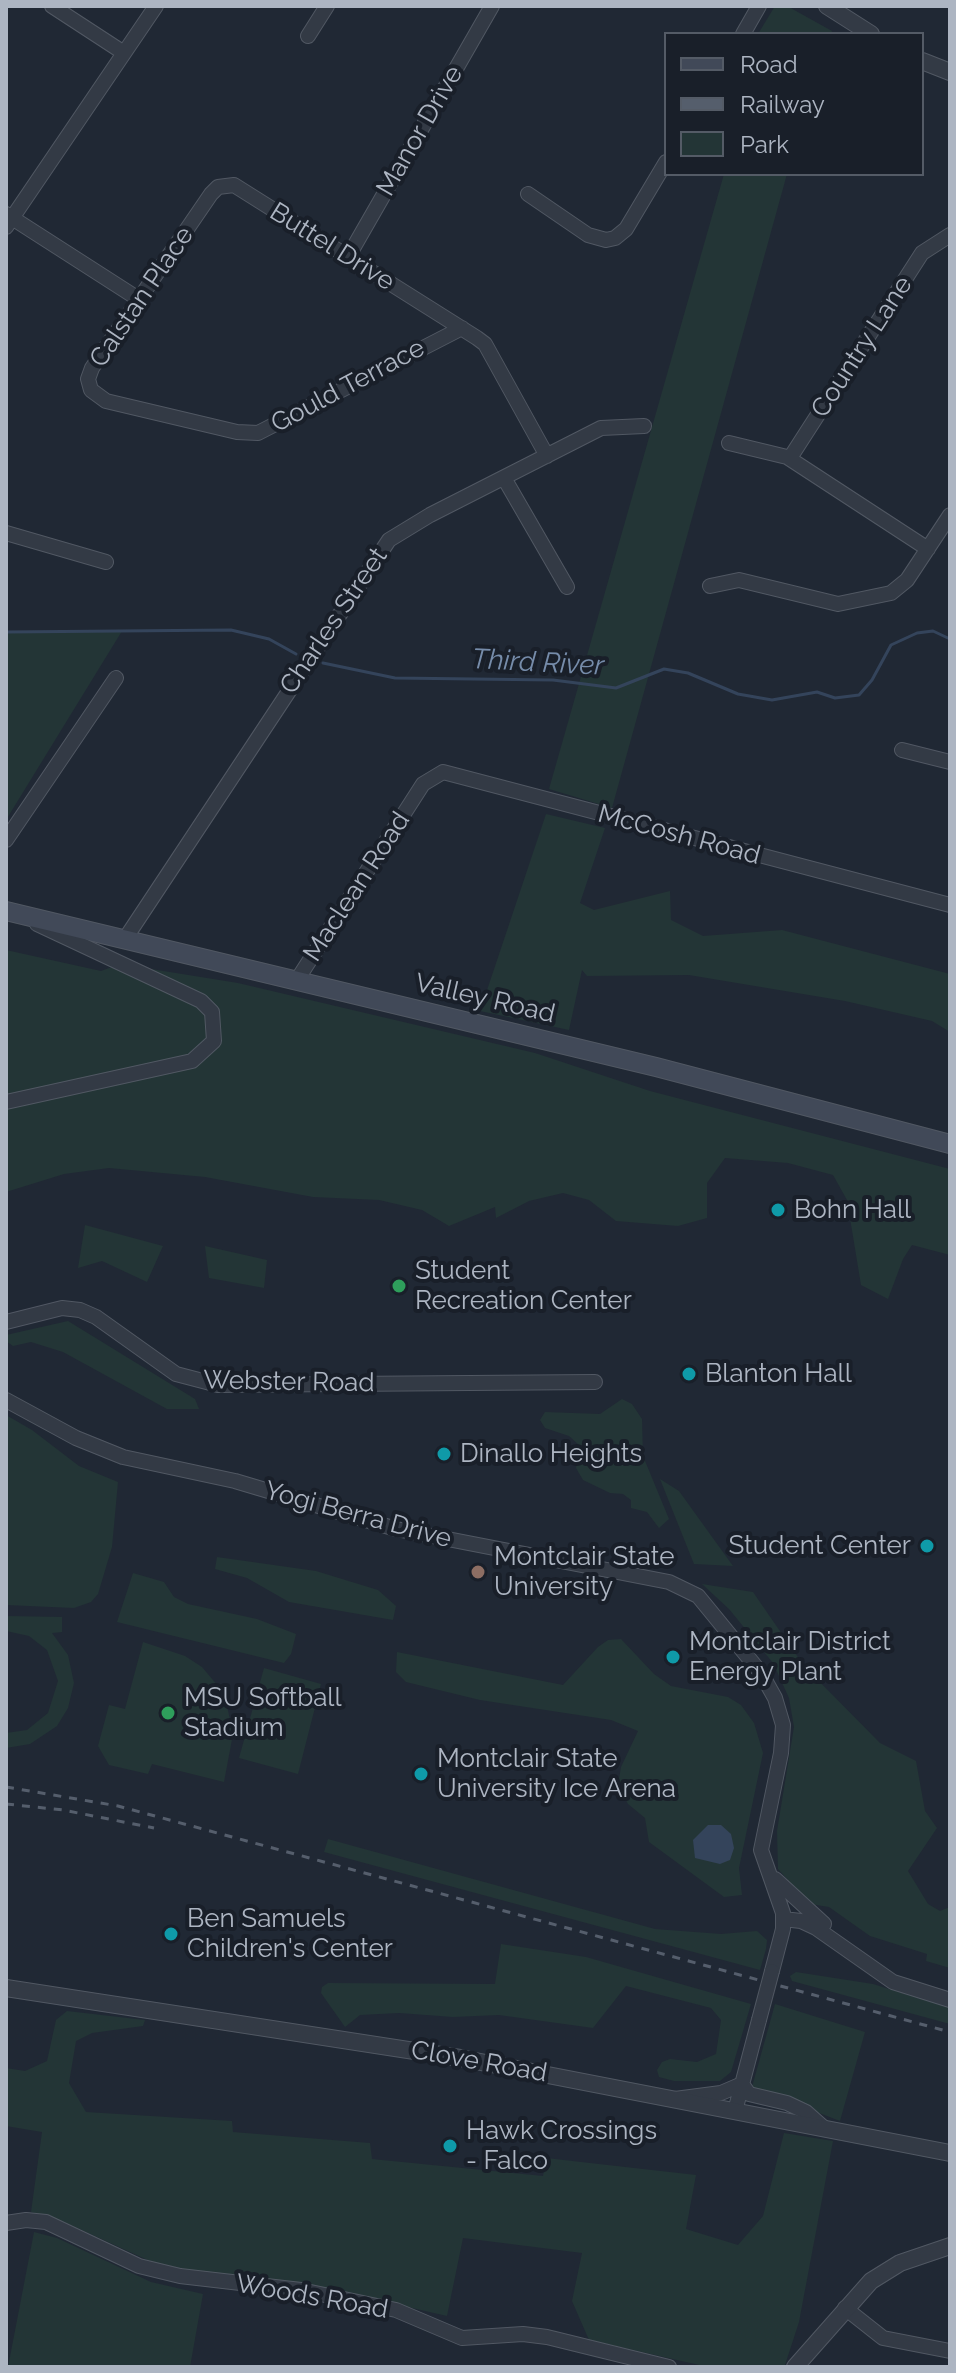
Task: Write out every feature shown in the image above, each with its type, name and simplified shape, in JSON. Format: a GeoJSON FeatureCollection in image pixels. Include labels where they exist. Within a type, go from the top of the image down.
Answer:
{"type":"FeatureCollection","features":[{"type":"Feature","properties":{"kind":"main road","name":"Valley Road"},"geometry":{"type":"LineString","coordinates":[[10,912],[656,1067],[950,1144]]}},
{"type":"Feature","properties":{"kind":"street"},"geometry":{"type":"LineString","coordinates":[[52,6],[124,53]]}},
{"type":"Feature","properties":{"kind":"street"},"geometry":{"type":"LineString","coordinates":[[140,300],[8,220],[156,6]]}},
{"type":"Feature","properties":{"kind":"street"},"geometry":{"type":"LineString","coordinates":[[308,36],[327,6]]}},
{"type":"Feature","properties":{"kind":"street","name":"Manor Drive"},"geometry":{"type":"LineString","coordinates":[[348,257],[492,6]]}},
{"type":"Feature","properties":{"kind":"street"},"geometry":{"type":"LineString","coordinates":[[744,32],[759,6]]}},
{"type":"Feature","properties":{"kind":"street"},"geometry":{"type":"LineString","coordinates":[[829,7],[868,32]]}},
{"type":"Feature","properties":{"kind":"street"},"geometry":{"type":"LineString","coordinates":[[924,62],[950,72]]}},
{"type":"Feature","properties":{"kind":"street"},"geometry":{"type":"LineString","coordinates":[[528,194],[588,235],[600,240],[615,238],[626,229],[664,165]]}},
{"type":"Feature","properties":{"kind":"street","name":"Buttel Drive"},"geometry":{"type":"LineString","coordinates":[[205,203],[218,187],[234,185],[485,344],[547,456]]}},
{"type":"Feature","properties":{"kind":"street","name":"Calstan Place"},"geometry":{"type":"LineString","coordinates":[[94,393],[88,379],[92,368],[205,203]]}},
{"type":"Feature","properties":{"kind":"street","name":"Country Lane"},"geometry":{"type":"LineString","coordinates":[[790,458],[922,253],[944,238]]}},
{"type":"Feature","properties":{"kind":"street","name":"Gould Terrace"},"geometry":{"type":"LineString","coordinates":[[94,393],[106,401],[237,432],[258,433],[462,328]]}},
{"type":"Feature","properties":{"kind":"street","name":"Charles Street"},"geometry":{"type":"LineString","coordinates":[[125,939],[389,540],[601,428],[644,426]]}},
{"type":"Feature","properties":{"kind":"street"},"geometry":{"type":"LineString","coordinates":[[729,443],[790,458],[928,549]]}},
{"type":"Feature","properties":{"kind":"street"},"geometry":{"type":"LineString","coordinates":[[504,478],[567,587]]}},
{"type":"Feature","properties":{"kind":"street"},"geometry":{"type":"LineString","coordinates":[[710,586],[739,580],[829,603],[852,602],[891,593],[900,587],[950,515]]}},
{"type":"Feature","properties":{"kind":"street"},"geometry":{"type":"LineString","coordinates":[[6,533],[106,562]]}},
{"type":"Feature","properties":{"kind":"street"},"geometry":{"type":"LineString","coordinates":[[6,840],[116,678]]}},
{"type":"Feature","properties":{"kind":"street"},"geometry":{"type":"LineString","coordinates":[[902,750],[950,762]]}},
{"type":"Feature","properties":{"kind":"street","name":"McCosh Road"},"geometry":{"type":"LineString","coordinates":[[417,794],[428,778],[443,772],[950,905]]}},
{"type":"Feature","properties":{"kind":"street","name":"Maclean Road"},"geometry":{"type":"LineString","coordinates":[[297,980],[417,794]]}},
{"type":"Feature","properties":{"kind":"street"},"geometry":{"type":"LineString","coordinates":[[6,1102],[192,1061],[209,1048],[215,1028],[212,1012],[201,1001],[10,912]]}},
{"type":"Feature","properties":{"kind":"street","name":"Webster Road"},"geometry":{"type":"LineString","coordinates":[[6,1322],[62,1308],[80,1310],[96,1317],[176,1374],[218,1385],[595,1382]]}},
{"type":"Feature","properties":{"kind":"street","name":"Yogi Berra Drive"},"geometry":{"type":"LineString","coordinates":[[6,1400],[76,1438],[123,1457],[235,1481],[396,1529],[657,1579],[693,1593],[707,1604],[749,1656],[770,1688],[780,1711],[783,1744],[763,1834],[763,1860],[783,1919]]}},
{"type":"Feature","properties":{"kind":"street"},"geometry":{"type":"LineString","coordinates":[[763,1860],[787,1894],[850,1944],[860,1961]]}},
{"type":"Feature","properties":{"kind":"street"},"geometry":{"type":"LineString","coordinates":[[735,2111],[783,1919],[809,1923],[893,1982],[950,2000]]}},
{"type":"Feature","properties":{"kind":"street","name":"Clove Road"},"geometry":{"type":"LineString","coordinates":[[6,1988],[460,2058],[950,2153]]}},
{"type":"Feature","properties":{"kind":"street"},"geometry":{"type":"LineString","coordinates":[[675,2099],[721,2093],[742,2084]]}},
{"type":"Feature","properties":{"kind":"street"},"geometry":{"type":"LineString","coordinates":[[742,2084],[749,2094],[787,2103],[806,2112],[824,2128]]}},
{"type":"Feature","properties":{"kind":"street","name":"Woods Road"},"geometry":{"type":"LineString","coordinates":[[6,2223],[26,2220],[46,2222],[139,2266],[165,2273],[301,2290],[396,2310],[462,2338],[523,2334],[547,2337],[669,2367]]}},
{"type":"Feature","properties":{"kind":"street"},"geometry":{"type":"LineString","coordinates":[[795,2367],[845,2308],[885,2272],[950,2246]]}},
{"type":"Feature","properties":{"kind":"street"},"geometry":{"type":"LineString","coordinates":[[845,2308],[883,2338],[950,2351]]}},
{"type":"Feature","properties":{"kind":"green space"},"geometry":{"type":"Polygon","coordinates":[[[775,6],[787,6],[832,31],[832,32],[759,32],[775,6]]]}},
{"type":"Feature","properties":{"kind":"green space"},"geometry":{"type":"Polygon","coordinates":[[[723,176],[786,176],[612,808],[549,789],[723,176]]]}},
{"type":"Feature","properties":{"kind":"green space"},"geometry":{"type":"Polygon","coordinates":[[[122,631],[6,820],[6,632],[122,631]]]}},
{"type":"Feature","properties":{"kind":"green space"},"geometry":{"type":"Polygon","coordinates":[[[546,814],[605,828],[580,903],[594,910],[670,891],[671,920],[703,936],[782,930],[950,974],[950,1032],[932,1021],[845,1001],[689,975],[587,976],[582,970],[569,1030],[480,1011],[546,814]]]}},
{"type":"Feature","properties":{"kind":"green space"},"geometry":{"type":"Polygon","coordinates":[[[6,950],[101,971],[120,964],[238,983],[535,1053],[650,1091],[950,1169],[950,1255],[912,1245],[903,1259],[888,1299],[861,1285],[847,1200],[833,1175],[788,1163],[725,1158],[707,1183],[707,1218],[678,1226],[616,1221],[589,1200],[563,1193],[529,1201],[496,1218],[495,1207],[449,1226],[422,1210],[379,1200],[313,1197],[205,1177],[109,1168],[64,1174],[6,1192],[6,950]]]}},
{"type":"Feature","properties":{"kind":"green space"},"geometry":{"type":"Polygon","coordinates":[[[85,1225],[163,1246],[147,1282],[102,1261],[78,1268],[85,1225]]]}},
{"type":"Feature","properties":{"kind":"green space"},"geometry":{"type":"Polygon","coordinates":[[[205,1246],[267,1260],[264,1288],[209,1278],[205,1246]]]}},
{"type":"Feature","properties":{"kind":"green space"},"geometry":{"type":"Polygon","coordinates":[[[68,1321],[195,1399],[199,1409],[167,1409],[63,1352],[31,1342],[13,1346],[6,1341],[6,1335],[68,1321]]]}},
{"type":"Feature","properties":{"kind":"green space"},"geometry":{"type":"Polygon","coordinates":[[[622,1399],[632,1404],[642,1419],[643,1456],[669,1519],[659,1528],[647,1512],[631,1508],[631,1500],[623,1494],[610,1493],[583,1480],[576,1468],[579,1445],[569,1436],[545,1428],[540,1420],[545,1412],[600,1414],[622,1399]]]}},
{"type":"Feature","properties":{"kind":"green space"},"geometry":{"type":"Polygon","coordinates":[[[6,1415],[32,1430],[79,1466],[118,1482],[112,1547],[98,1594],[91,1602],[74,1608],[6,1605],[6,1415]]]}},
{"type":"Feature","properties":{"kind":"green space"},"geometry":{"type":"Polygon","coordinates":[[[660,1479],[679,1491],[733,1566],[694,1564],[660,1479]]]}},
{"type":"Feature","properties":{"kind":"green space"},"geometry":{"type":"Polygon","coordinates":[[[217,1557],[316,1571],[378,1590],[396,1606],[393,1620],[289,1602],[247,1578],[215,1569],[217,1557]]]}},
{"type":"Feature","properties":{"kind":"green space"},"geometry":{"type":"Polygon","coordinates":[[[133,1573],[164,1582],[174,1597],[188,1604],[257,1619],[296,1634],[291,1654],[284,1663],[117,1622],[133,1573]]]}},
{"type":"Feature","properties":{"kind":"green space"},"geometry":{"type":"Polygon","coordinates":[[[702,1584],[753,1592],[804,1666],[880,1743],[916,1761],[925,1811],[937,1828],[908,1871],[928,1904],[940,1911],[950,1907],[950,1968],[926,1961],[927,1954],[870,1936],[829,1907],[810,1904],[778,1869],[777,1831],[794,1727],[789,1698],[773,1663],[729,1609],[702,1584]]]}},
{"type":"Feature","properties":{"kind":"green space"},"geometry":{"type":"Polygon","coordinates":[[[6,1616],[62,1617],[62,1632],[52,1633],[68,1655],[74,1683],[68,1708],[57,1726],[30,1744],[6,1748],[6,1733],[27,1730],[48,1713],[58,1681],[47,1650],[29,1636],[6,1631],[6,1616]]]}},
{"type":"Feature","properties":{"kind":"green space"},"geometry":{"type":"Polygon","coordinates":[[[621,1639],[654,1674],[671,1686],[728,1697],[741,1705],[754,1723],[763,1753],[739,1868],[742,1895],[724,1897],[649,1842],[645,1818],[628,1804],[618,1785],[621,1767],[638,1731],[611,1720],[480,1700],[406,1682],[396,1672],[397,1652],[563,1685],[598,1647],[608,1640],[621,1639]]]}},
{"type":"Feature","properties":{"kind":"green space","name":"MSU Softball Stadium"},"geometry":{"type":"Polygon","coordinates":[[[143,1642],[185,1656],[202,1667],[218,1686],[226,1701],[233,1734],[224,1782],[152,1764],[148,1774],[109,1765],[98,1746],[109,1705],[125,1709],[143,1642]]]}},
{"type":"Feature","properties":{"kind":"green space"},"geometry":{"type":"Polygon","coordinates":[[[264,1668],[321,1684],[298,1774],[239,1758],[264,1668]]]}},
{"type":"Feature","properties":{"kind":"green space"},"geometry":{"type":"Polygon","coordinates":[[[328,1839],[655,1929],[721,1934],[757,1931],[767,1940],[766,1949],[760,1970],[324,1852],[328,1839]]]}},
{"type":"Feature","properties":{"kind":"green space"},"geometry":{"type":"Polygon","coordinates":[[[501,1944],[586,1957],[751,2004],[731,2072],[720,2081],[674,2081],[659,2077],[657,2070],[662,2062],[670,2059],[697,2062],[716,2054],[721,2020],[711,2008],[626,1986],[593,2028],[499,2015],[453,2017],[399,2013],[360,2015],[345,2027],[321,1993],[322,1987],[328,1983],[495,1984],[501,1944]]]}},
{"type":"Feature","properties":{"kind":"green space"},"geometry":{"type":"Polygon","coordinates":[[[796,1972],[873,1984],[950,2008],[950,2024],[792,1981],[790,1976],[796,1972]]]}},
{"type":"Feature","properties":{"kind":"green space"},"geometry":{"type":"Polygon","coordinates":[[[775,2004],[865,2032],[840,2121],[752,2087],[775,2004]]]}},
{"type":"Feature","properties":{"kind":"green space"},"geometry":{"type":"Polygon","coordinates":[[[67,2011],[145,2020],[143,2026],[92,2033],[76,2041],[69,2083],[86,2112],[232,2121],[233,2132],[370,2143],[372,2159],[543,2176],[546,2158],[696,2175],[686,2229],[738,2245],[763,2216],[784,2133],[833,2141],[799,2322],[785,2365],[708,2367],[589,2340],[572,2301],[582,2253],[463,2238],[447,2316],[312,2285],[206,2274],[152,2262],[66,2223],[31,2212],[42,2132],[6,2126],[6,2068],[25,2071],[47,2061],[56,2020],[67,2011]]]}},
{"type":"Feature","properties":{"kind":"green space"},"geometry":{"type":"Polygon","coordinates":[[[34,2232],[57,2238],[151,2282],[203,2294],[190,2367],[8,2367],[34,2232]]]}},
{"type":"Feature","properties":{"kind":"water"},"geometry":{"type":"Polygon","coordinates":[[[708,1825],[721,1825],[731,1834],[734,1848],[730,1860],[720,1864],[695,1858],[693,1840],[708,1825]]]}},
{"type":"Feature","properties":{"kind":"waterway","name":"Third River"},"geometry":{"type":"LineString","coordinates":[[6,632],[231,630],[269,639],[296,654]]}},
{"type":"Feature","properties":{"kind":"waterway","name":"Third River"},"geometry":{"type":"LineString","coordinates":[[323,663],[395,678],[553,680],[616,688],[664,669],[688,673],[738,694],[772,700],[817,692],[835,698],[859,695],[872,680],[891,645],[917,633],[933,631],[950,639]]}},
{"type":"Feature","properties":{"kind":"railway"},"geometry":{"type":"LineString","coordinates":[[6,1787],[118,1806],[950,2032]]}},
{"type":"Feature","properties":{"kind":"railway"},"geometry":{"type":"LineString","coordinates":[[6,1804],[63,1810],[154,1828]]}},
{"type":"Feature","properties":{"kind":"place","name":"Bohn Hall"},"geometry":{"type":"Point","coordinates":[778,1210]}},
{"type":"Feature","properties":{"kind":"place","name":"Student Recreation Center"},"geometry":{"type":"Point","coordinates":[399,1286]}},
{"type":"Feature","properties":{"kind":"place","name":"Blanton Hall"},"geometry":{"type":"Point","coordinates":[689,1374]}},
{"type":"Feature","properties":{"kind":"place","name":"Dinallo Heights"},"geometry":{"type":"Point","coordinates":[444,1454]}},
{"type":"Feature","properties":{"kind":"place","name":"Student Center"},"geometry":{"type":"Point","coordinates":[927,1546]}},
{"type":"Feature","properties":{"kind":"place","name":"Montclair State University"},"geometry":{"type":"Point","coordinates":[478,1572]}},
{"type":"Feature","properties":{"kind":"place","name":"Montclair District Energy Plant"},"geometry":{"type":"Point","coordinates":[673,1657]}},
{"type":"Feature","properties":{"kind":"place","name":"MSU Softball Stadium"},"geometry":{"type":"Point","coordinates":[168,1713]}},
{"type":"Feature","properties":{"kind":"place","name":"Montclair State University Ice Arena"},"geometry":{"type":"Point","coordinates":[421,1774]}},
{"type":"Feature","properties":{"kind":"place","name":"Ben Samuels Children's Center"},"geometry":{"type":"Point","coordinates":[171,1934]}},
{"type":"Feature","properties":{"kind":"place","name":"Hawk Crossings - Falco"},"geometry":{"type":"Point","coordinates":[450,2146]}}]}
